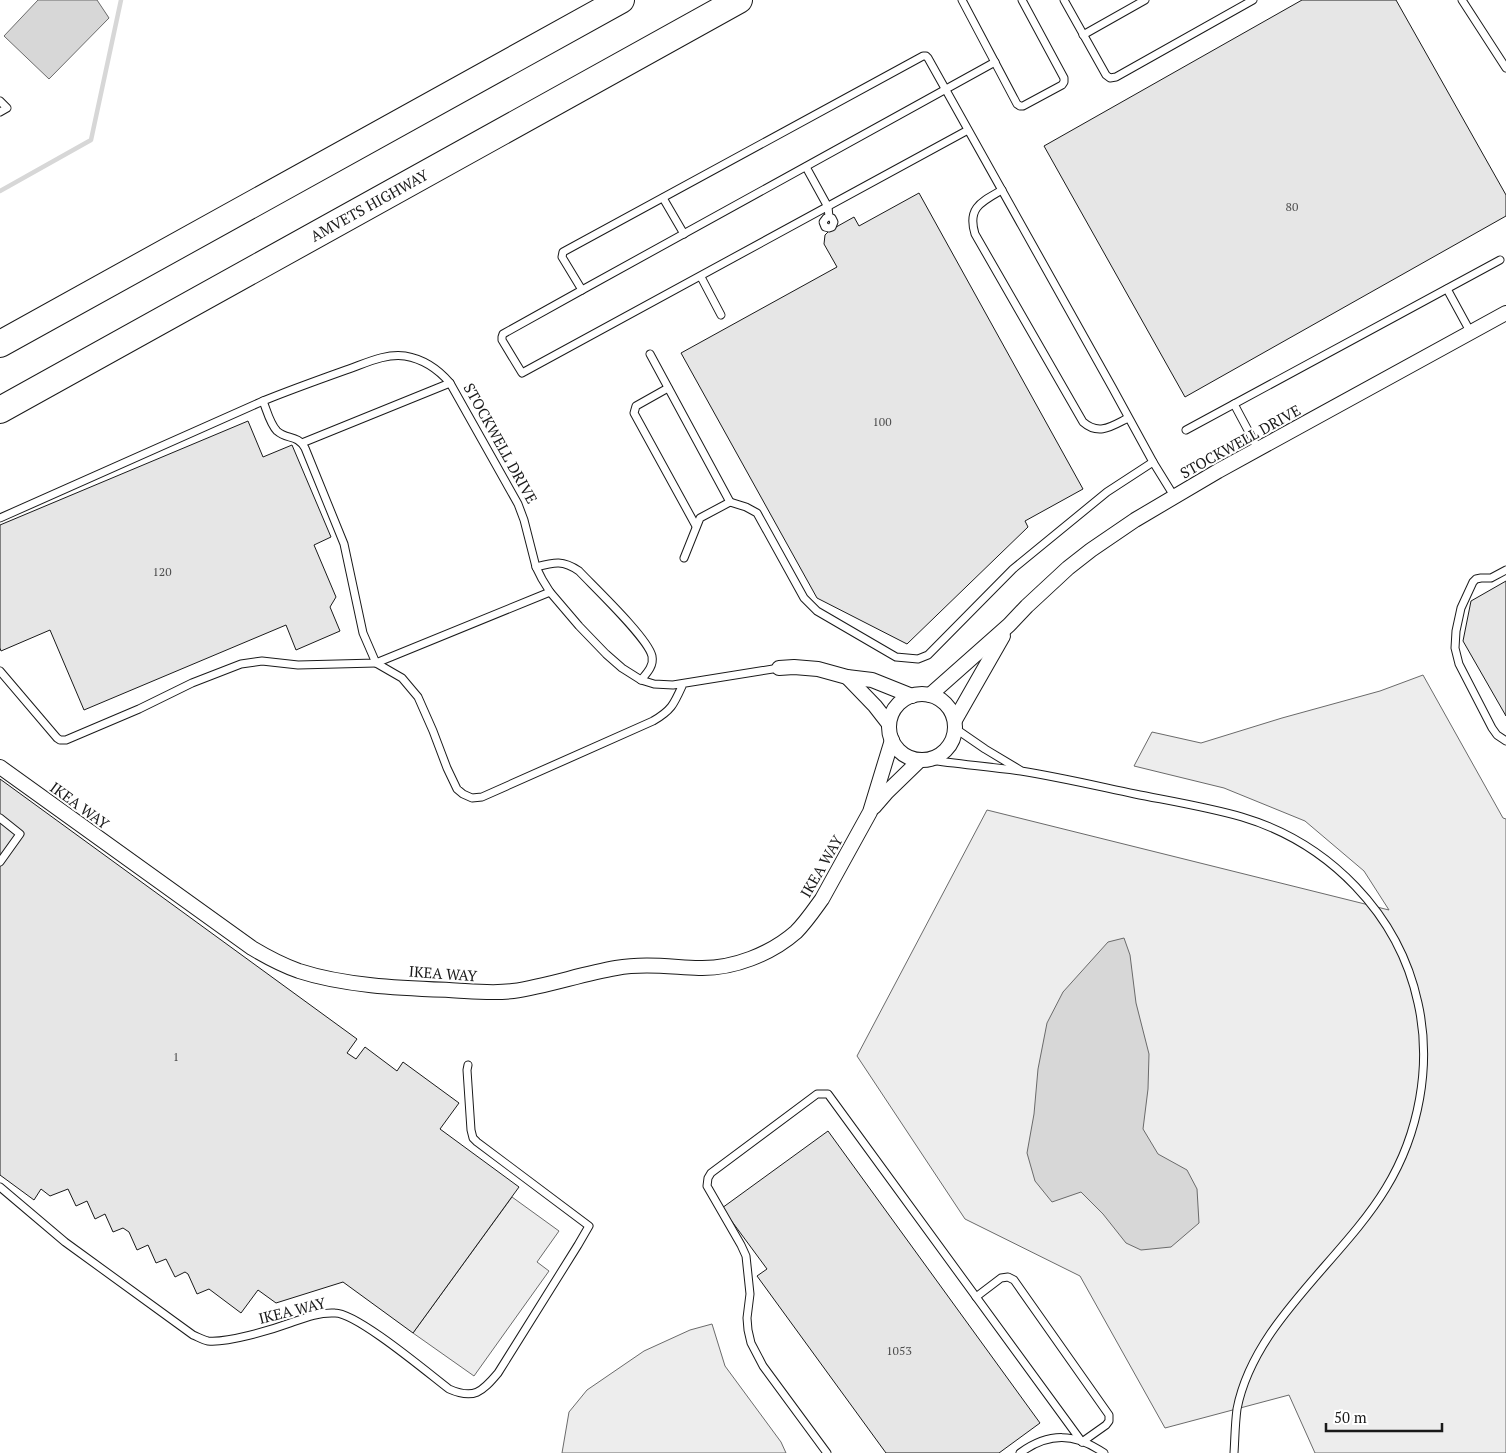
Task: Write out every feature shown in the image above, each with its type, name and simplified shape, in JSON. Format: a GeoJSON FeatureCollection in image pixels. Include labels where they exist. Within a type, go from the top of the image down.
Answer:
{"type":"FeatureCollection","features":[{"type":"Feature","properties":{"kind":"highway"},"geometry":{"type":"LineString","coordinates":[[0,344],[621,0]]}},
{"type":"Feature","properties":{"kind":"highway","name":"AMVETS HIGHWAY"},"geometry":{"type":"LineString","coordinates":[[0,410],[739,0]]}},
{"type":"Feature","properties":{"kind":"street","name":"STOCKWELL DRIVE"},"geometry":{"type":"LineString","coordinates":[[930,695],[1083,556],[1135,520],[1174,496],[1506,313]]}},
{"type":"Feature","properties":{"kind":"street","name":"STOCKWELL DRIVE"},"geometry":{"type":"LineString","coordinates":[[955,724],[1009,625]]}},
{"type":"Feature","properties":{"kind":"street","name":"STOCKWELL DRIVE"},"geometry":{"type":"LineString","coordinates":[[779,668],[809,667],[847,677],[872,680],[912,696]]}},
{"type":"Feature","properties":{"kind":"street"},"geometry":{"type":"LineString","coordinates":[[847,677],[875,706],[889,724]]}},
{"type":"Feature","properties":{"kind":"street"},"geometry":{"type":"LineString","coordinates":[[930,695],[943,701],[948,706],[955,724],[953,740],[948,749],[939,756],[924,760],[906,756],[900,752],[892,740],[889,724],[890,718],[896,706],[901,702],[912,696],[930,695]]}},
{"type":"Feature","properties":{"kind":"street","name":"IKEA WAY"},"geometry":{"type":"LineString","coordinates":[[870,812],[892,740]]}},
{"type":"Feature","properties":{"kind":"street","name":"IKEA WAY"},"geometry":{"type":"LineString","coordinates":[[0,767],[40,802],[252,948],[284,965],[317,975],[366,984],[490,992],[520,990],[616,968],[642,965],[700,968],[724,966],[761,954],[796,932],[814,911],[870,812],[887,792],[924,760]]}},
{"type":"Feature","properties":{"kind":"lane"},"geometry":{"type":"LineString","coordinates":[[962,0],[1017,104],[1023,106],[1062,85],[1064,78],[1022,0]]}},
{"type":"Feature","properties":{"kind":"lane"},"geometry":{"type":"LineString","coordinates":[[1064,0],[1106,75],[1110,78],[1116,77],[1253,0]]}},
{"type":"Feature","properties":{"kind":"lane"},"geometry":{"type":"LineString","coordinates":[[1084,35],[1145,0]]}},
{"type":"Feature","properties":{"kind":"lane"},"geometry":{"type":"LineString","coordinates":[[1462,0],[1506,68]]}},
{"type":"Feature","properties":{"kind":"lane"},"geometry":{"type":"LineString","coordinates":[[582,290],[561,254],[926,56],[1128,418],[1174,496]]}},
{"type":"Feature","properties":{"kind":"lane"},"geometry":{"type":"LineString","coordinates":[[968,130],[522,374],[502,340],[503,334],[995,62]]}},
{"type":"Feature","properties":{"kind":"lane"},"geometry":{"type":"LineString","coordinates":[[0,101],[7,108],[0,112]]}},
{"type":"Feature","properties":{"kind":"lane"},"geometry":{"type":"LineString","coordinates":[[806,167],[828,207],[829,217],[832,218],[834,224],[827,228]]}},
{"type":"Feature","properties":{"kind":"lane"},"geometry":{"type":"LineString","coordinates":[[1002,190],[976,208],[972,224],[976,234],[1083,422],[1089,427],[1100,430],[1107,429],[1128,418]]}},
{"type":"Feature","properties":{"kind":"lane"},"geometry":{"type":"LineString","coordinates":[[663,198],[684,234]]}},
{"type":"Feature","properties":{"kind":"lane"},"geometry":{"type":"LineString","coordinates":[[1186,430],[1500,260]]}},
{"type":"Feature","properties":{"kind":"lane"},"geometry":{"type":"LineString","coordinates":[[701,277],[721,315]]}},
{"type":"Feature","properties":{"kind":"lane"},"geometry":{"type":"LineString","coordinates":[[1447,289],[1471,333]]}},
{"type":"Feature","properties":{"kind":"lane"},"geometry":{"type":"LineString","coordinates":[[650,354],[730,502],[757,513],[804,598],[818,611],[896,657],[918,659],[928,655],[1013,569],[1106,492],[1153,462]]}},
{"type":"Feature","properties":{"kind":"lane","name":"STOCKWELL DRIVE"},"geometry":{"type":"LineString","coordinates":[[0,518],[263,401],[301,386],[373,360],[396,356],[411,358],[437,370],[450,383],[518,504],[536,567],[550,592],[606,654],[622,668],[641,680],[663,685],[683,684],[779,668]]}},
{"type":"Feature","properties":{"kind":"lane"},"geometry":{"type":"LineString","coordinates":[[302,443],[450,383]]}},
{"type":"Feature","properties":{"kind":"lane"},"geometry":{"type":"LineString","coordinates":[[668,388],[636,406],[634,413],[696,526]]}},
{"type":"Feature","properties":{"kind":"lane"},"geometry":{"type":"LineString","coordinates":[[263,401],[273,426],[278,432],[302,443],[344,544],[363,634],[376,663],[402,678],[418,697],[452,781],[463,794],[472,798],[482,797],[653,721],[668,711],[683,684]]}},
{"type":"Feature","properties":{"kind":"lane"},"geometry":{"type":"LineString","coordinates":[[1234,404],[1258,450]]}},
{"type":"Feature","properties":{"kind":"lane"},"geometry":{"type":"LineString","coordinates":[[684,558],[700,518],[730,502]]}},
{"type":"Feature","properties":{"kind":"lane"},"geometry":{"type":"LineString","coordinates":[[536,567],[560,562],[573,567],[579,571],[640,636],[650,650],[652,658],[652,666],[641,680]]}},
{"type":"Feature","properties":{"kind":"lane"},"geometry":{"type":"LineString","coordinates":[[1506,570],[1491,578],[1476,579],[1471,586],[1459,614],[1455,648],[1459,664],[1492,728],[1506,742]]}},
{"type":"Feature","properties":{"kind":"lane"},"geometry":{"type":"LineString","coordinates":[[0,671],[57,738],[66,740],[139,710],[192,683],[241,664],[262,661],[298,665],[376,663],[550,592]]}},
{"type":"Feature","properties":{"kind":"lane"},"geometry":{"type":"LineString","coordinates":[[955,724],[985,749],[1023,772]]}},
{"type":"Feature","properties":{"kind":"lane"},"geometry":{"type":"LineString","coordinates":[[924,760],[1023,772],[1212,810],[1261,824],[1297,840],[1321,855],[1342,873],[1386,923],[1402,952],[1414,984],[1421,1015],[1423,1047],[1421,1092],[1411,1138],[1386,1189],[1367,1216],[1278,1323],[1264,1344],[1245,1384],[1238,1408],[1234,1453]]}},
{"type":"Feature","properties":{"kind":"lane"},"geometry":{"type":"LineString","coordinates":[[0,818],[20,834],[0,862]]}},
{"type":"Feature","properties":{"kind":"lane","name":"IKEA WAY"},"geometry":{"type":"LineString","coordinates":[[0,1187],[65,1242],[193,1335],[207,1340],[226,1340],[274,1329],[314,1315],[335,1312],[346,1315],[366,1326],[449,1389],[462,1395],[476,1393],[486,1387],[498,1373],[589,1226],[473,1138],[468,1065]]}},
{"type":"Feature","properties":{"kind":"lane"},"geometry":{"type":"LineString","coordinates":[[827,1453],[763,1366],[751,1343],[747,1318],[750,1294],[746,1256],[742,1244],[707,1186],[711,1173],[817,1094],[828,1094],[1082,1442]]}},
{"type":"Feature","properties":{"kind":"lane"},"geometry":{"type":"LineString","coordinates":[[976,1297],[1001,1278],[1008,1277],[1014,1280],[1109,1415],[1109,1421],[1106,1425],[1082,1442]]}},
{"type":"Feature","properties":{"kind":"lane"},"geometry":{"type":"LineString","coordinates":[[1020,1453],[1032,1444],[1046,1438],[1059,1437],[1077,1440],[1096,1447],[1104,1453]]}},
{"type":"Feature","properties":{"kind":"shaded area"},"geometry":{"type":"Polygon","coordinates":[[[38,0],[97,0],[109,18],[49,79],[4,36],[38,0]]]}},
{"type":"Feature","properties":{"kind":"shaded area"},"geometry":{"type":"Polygon","coordinates":[[[1423,675],[1503,818],[1506,819],[1506,1453],[1315,1453],[1289,1395],[1165,1428],[1080,1276],[965,1219],[857,1056],[987,810],[1389,910],[1364,871],[1305,821],[1224,788],[1134,766],[1152,732],[1201,743],[1380,691],[1423,675]]]}},
{"type":"Feature","properties":{"kind":"shaded area"},"geometry":{"type":"Polygon","coordinates":[[[1124,938],[1130,955],[1136,1003],[1149,1054],[1148,1089],[1143,1129],[1158,1154],[1187,1170],[1197,1189],[1199,1223],[1171,1247],[1141,1250],[1126,1243],[1103,1214],[1081,1192],[1052,1202],[1035,1181],[1027,1153],[1034,1114],[1038,1069],[1047,1023],[1063,992],[1108,942],[1124,938]]]}},
{"type":"Feature","properties":{"kind":"shaded area"},"geometry":{"type":"Polygon","coordinates":[[[512,1197],[559,1231],[537,1262],[549,1271],[474,1376],[413,1333],[512,1197]]]}},
{"type":"Feature","properties":{"kind":"shaded area"},"geometry":{"type":"Polygon","coordinates":[[[712,1324],[725,1366],[781,1442],[786,1453],[562,1453],[569,1412],[587,1390],[644,1351],[690,1330],[712,1324]]]}},
{"type":"Feature","properties":{"kind":"building"},"geometry":{"type":"Polygon","coordinates":[[[1302,0],[1396,0],[1506,195],[1506,216],[1185,397],[1044,146],[1302,0]]]}},
{"type":"Feature","properties":{"kind":"building"},"geometry":{"type":"Polygon","coordinates":[[[919,193],[1083,489],[1025,521],[1028,527],[907,644],[817,598],[681,353],[837,267],[824,244],[825,235],[829,231],[854,217],[859,226],[919,193]]]}},
{"type":"Feature","properties":{"kind":"building"},"geometry":{"type":"Polygon","coordinates":[[[248,421],[263,457],[292,445],[331,537],[314,545],[336,597],[330,607],[340,631],[296,650],[286,625],[84,710],[50,630],[1,651],[0,525],[248,421]]]}},
{"type":"Feature","properties":{"kind":"building"},"geometry":{"type":"Polygon","coordinates":[[[1506,581],[1506,716],[1463,641],[1471,601],[1506,581]]]}},
{"type":"Feature","properties":{"kind":"building"},"geometry":{"type":"Polygon","coordinates":[[[0,779],[357,1039],[347,1053],[356,1059],[365,1047],[397,1071],[403,1062],[459,1103],[440,1129],[519,1187],[413,1333],[343,1282],[276,1303],[258,1290],[241,1313],[209,1289],[197,1294],[188,1274],[185,1272],[175,1277],[166,1259],[156,1263],[148,1245],[137,1250],[129,1232],[123,1228],[113,1232],[105,1214],[95,1219],[87,1201],[76,1206],[68,1189],[50,1196],[41,1189],[34,1200],[0,1175],[0,779]]]}},
{"type":"Feature","properties":{"kind":"building"},"geometry":{"type":"Polygon","coordinates":[[[828,1131],[1040,1423],[999,1453],[886,1453],[757,1276],[767,1269],[722,1208],[828,1131]]]}},
{"type":"Feature","properties":{"kind":"waterway"},"geometry":{"type":"LineString","coordinates":[[0,191],[91,140],[121,0]]}}]}
